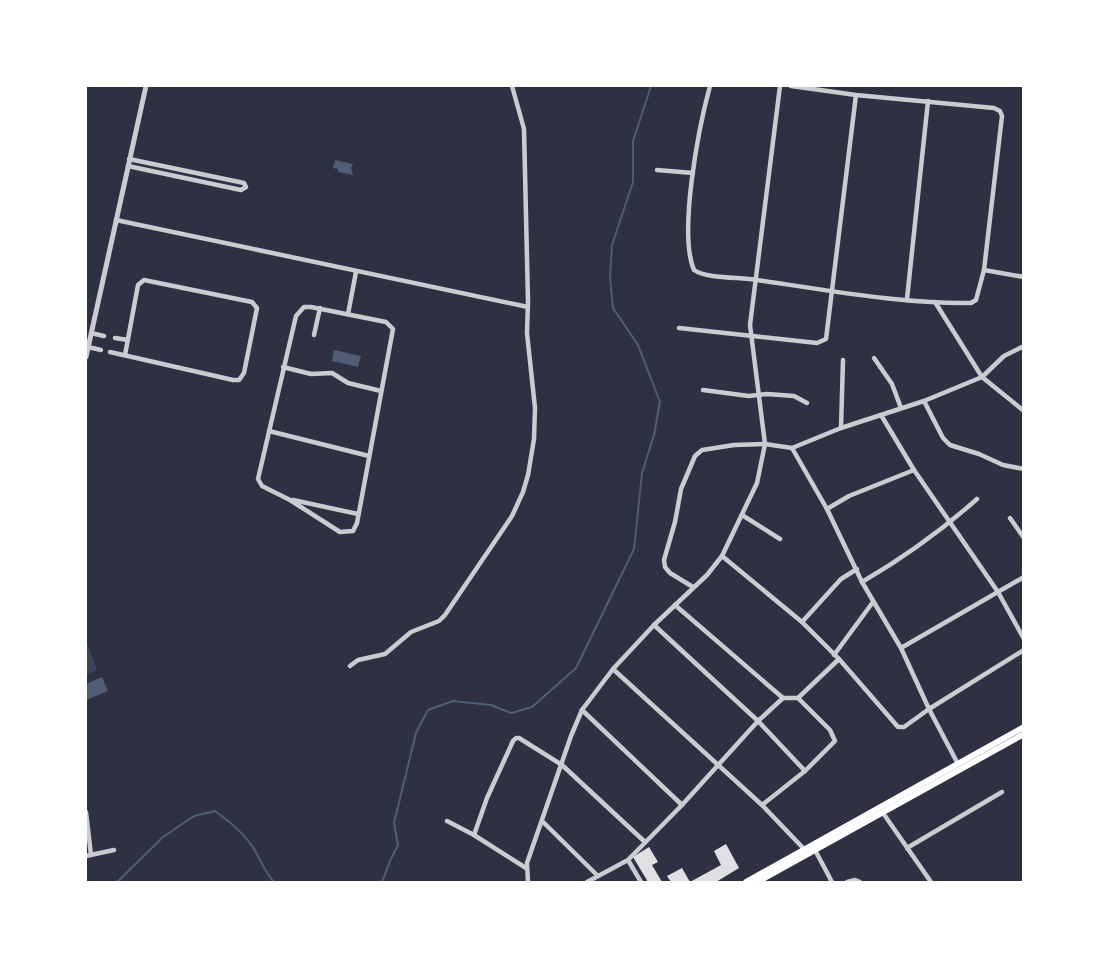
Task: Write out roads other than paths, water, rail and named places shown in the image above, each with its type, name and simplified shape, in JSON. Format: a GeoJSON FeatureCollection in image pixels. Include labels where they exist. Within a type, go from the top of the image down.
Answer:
{"type":"FeatureCollection","features":[{"type":"Feature","properties":{"kind":"main road"},"geometry":{"type":"LineString","coordinates":[[746,882],[1023,727]]}},
{"type":"Feature","properties":{"kind":"main road"},"geometry":{"type":"LineString","coordinates":[[757,882],[1023,734]]}},
{"type":"Feature","properties":{"kind":"street"},"geometry":{"type":"LineString","coordinates":[[86,357],[146,86]]}},
{"type":"Feature","properties":{"kind":"street"},"geometry":{"type":"LineString","coordinates":[[350,666],[358,660],[385,654],[411,632],[439,621],[445,615],[512,516],[525,484],[534,439],[535,408],[526,325],[528,307],[524,129],[512,86]]}},
{"type":"Feature","properties":{"kind":"street"},"geometry":{"type":"LineString","coordinates":[[710,86],[693,173],[688,232],[689,252],[694,270],[706,274],[756,279],[830,292],[935,302],[971,303],[976,300],[984,270],[1002,116],[1000,111],[994,108],[856,95],[791,86]]}},
{"type":"Feature","properties":{"kind":"street"},"geometry":{"type":"LineString","coordinates":[[528,882],[526,868],[570,736],[582,710],[613,669],[722,556],[757,483],[765,444],[750,325],[780,86]]}},
{"type":"Feature","properties":{"kind":"street"},"geometry":{"type":"LineString","coordinates":[[679,328],[817,343],[826,339],[856,95]]}},
{"type":"Feature","properties":{"kind":"street"},"geometry":{"type":"LineString","coordinates":[[907,299],[928,101]]}},
{"type":"Feature","properties":{"kind":"street"},"geometry":{"type":"LineString","coordinates":[[128,166],[241,190],[246,187],[244,183],[129,159]]}},
{"type":"Feature","properties":{"kind":"street"},"geometry":{"type":"LineString","coordinates":[[657,170],[693,173]]}},
{"type":"Feature","properties":{"kind":"street"},"geometry":{"type":"LineString","coordinates":[[116,220],[528,307]]}},
{"type":"Feature","properties":{"kind":"street"},"geometry":{"type":"LineString","coordinates":[[984,270],[1023,277]]}},
{"type":"Feature","properties":{"kind":"street"},"geometry":{"type":"LineString","coordinates":[[348,314],[356,272]]}},
{"type":"Feature","properties":{"kind":"street"},"geometry":{"type":"LineString","coordinates":[[110,352],[239,380],[244,373],[257,308],[252,302],[144,280],[138,285],[125,355]]}},
{"type":"Feature","properties":{"kind":"street"},"geometry":{"type":"LineString","coordinates":[[935,302],[982,377],[1023,411]]}},
{"type":"Feature","properties":{"kind":"street"},"geometry":{"type":"LineString","coordinates":[[307,306],[348,314],[386,322],[393,329],[356,528],[348,532],[340,532],[290,500],[261,486],[258,475],[298,312],[307,306]]}},
{"type":"Feature","properties":{"kind":"street"},"geometry":{"type":"LineString","coordinates":[[314,335],[320,308]]}},
{"type":"Feature","properties":{"kind":"street"},"geometry":{"type":"LineString","coordinates":[[91,333],[104,336]]}},
{"type":"Feature","properties":{"kind":"street"},"geometry":{"type":"LineString","coordinates":[[115,338],[128,340]]}},
{"type":"Feature","properties":{"kind":"street"},"geometry":{"type":"LineString","coordinates":[[88,347],[101,350]]}},
{"type":"Feature","properties":{"kind":"street"},"geometry":{"type":"LineString","coordinates":[[693,587],[670,573],[665,567],[664,560],[675,522],[681,489],[694,456],[698,452],[765,444],[792,448],[841,428],[924,401],[982,377],[1004,356],[1022,347]]}},
{"type":"Feature","properties":{"kind":"street"},"geometry":{"type":"LineString","coordinates":[[874,358],[892,384],[901,408]]}},
{"type":"Feature","properties":{"kind":"street"},"geometry":{"type":"LineString","coordinates":[[841,428],[843,360]]}},
{"type":"Feature","properties":{"kind":"street"},"geometry":{"type":"LineString","coordinates":[[283,367],[311,374],[332,373],[348,383],[381,391]]}},
{"type":"Feature","properties":{"kind":"street"},"geometry":{"type":"LineString","coordinates":[[703,390],[748,396],[794,396],[807,403]]}},
{"type":"Feature","properties":{"kind":"street"},"geometry":{"type":"LineString","coordinates":[[924,401],[943,438],[950,445],[979,454],[1003,465],[1023,469]]}},
{"type":"Feature","properties":{"kind":"street"},"geometry":{"type":"LineString","coordinates":[[881,415],[914,470],[998,592],[1023,639]]}},
{"type":"Feature","properties":{"kind":"street"},"geometry":{"type":"LineString","coordinates":[[269,431],[369,456]]}},
{"type":"Feature","properties":{"kind":"street"},"geometry":{"type":"LineString","coordinates":[[792,448],[827,509],[862,582],[901,648],[958,764]]}},
{"type":"Feature","properties":{"kind":"street"},"geometry":{"type":"LineString","coordinates":[[827,509],[849,496],[914,470]]}},
{"type":"Feature","properties":{"kind":"street"},"geometry":{"type":"LineString","coordinates":[[862,582],[906,556],[950,524],[977,499]]}},
{"type":"Feature","properties":{"kind":"street"},"geometry":{"type":"LineString","coordinates":[[290,500],[358,514]]}},
{"type":"Feature","properties":{"kind":"street"},"geometry":{"type":"LineString","coordinates":[[742,515],[780,538]]}},
{"type":"Feature","properties":{"kind":"street"},"geometry":{"type":"LineString","coordinates":[[1010,518],[1023,538]]}},
{"type":"Feature","properties":{"kind":"street"},"geometry":{"type":"LineString","coordinates":[[722,556],[802,622],[898,727],[904,727],[1023,650]]}},
{"type":"Feature","properties":{"kind":"street"},"geometry":{"type":"LineString","coordinates":[[802,622],[841,579],[856,569]]}},
{"type":"Feature","properties":{"kind":"street"},"geometry":{"type":"LineString","coordinates":[[901,648],[1023,577]]}},
{"type":"Feature","properties":{"kind":"street"},"geometry":{"type":"LineString","coordinates":[[798,698],[836,657],[873,602]]}},
{"type":"Feature","properties":{"kind":"street"},"geometry":{"type":"LineString","coordinates":[[675,605],[783,698],[798,698],[830,730],[834,738],[833,745],[762,806]]}},
{"type":"Feature","properties":{"kind":"street"},"geometry":{"type":"LineString","coordinates":[[654,625],[758,721],[805,771]]}},
{"type":"Feature","properties":{"kind":"street"},"geometry":{"type":"LineString","coordinates":[[613,669],[762,806],[805,850]]}},
{"type":"Feature","properties":{"kind":"street"},"geometry":{"type":"LineString","coordinates":[[587,882],[628,860],[682,806],[758,721],[783,698]]}},
{"type":"Feature","properties":{"kind":"street"},"geometry":{"type":"LineString","coordinates":[[582,710],[682,806]]}},
{"type":"Feature","properties":{"kind":"street"},"geometry":{"type":"LineString","coordinates":[[474,835],[487,798],[516,738],[519,738],[562,765],[645,842]]}},
{"type":"Feature","properties":{"kind":"street"},"geometry":{"type":"LineString","coordinates":[[907,848],[1002,792]]}},
{"type":"Feature","properties":{"kind":"street"},"geometry":{"type":"LineString","coordinates":[[86,812],[88,855],[114,850]]}},
{"type":"Feature","properties":{"kind":"street"},"geometry":{"type":"LineString","coordinates":[[883,813],[931,882]]}},
{"type":"Feature","properties":{"kind":"street"},"geometry":{"type":"LineString","coordinates":[[447,821],[526,868]]}},
{"type":"Feature","properties":{"kind":"street"},"geometry":{"type":"LineString","coordinates":[[542,821],[598,876]]}},
{"type":"Feature","properties":{"kind":"street"},"geometry":{"type":"LineString","coordinates":[[815,850],[832,882]]}},
{"type":"Feature","properties":{"kind":"street"},"geometry":{"type":"LineString","coordinates":[[628,860],[641,882]]}},
{"type":"Feature","properties":{"kind":"street"},"geometry":{"type":"LineString","coordinates":[[847,882],[855,879],[860,882]]}},
{"type":"Feature","properties":{"kind":"waterway"},"geometry":{"type":"LineString","coordinates":[[382,882],[398,845],[394,823],[416,733],[428,710],[453,701],[491,705],[511,713],[532,707],[576,668],[634,549],[642,473],[654,435],[660,402],[638,345],[613,308],[610,277],[612,245],[633,182],[633,141],[651,86]]}},
{"type":"Feature","properties":{"kind":"waterway"},"geometry":{"type":"LineString","coordinates":[[117,882],[163,837],[194,816],[215,811],[246,838],[274,882]]}}]}
